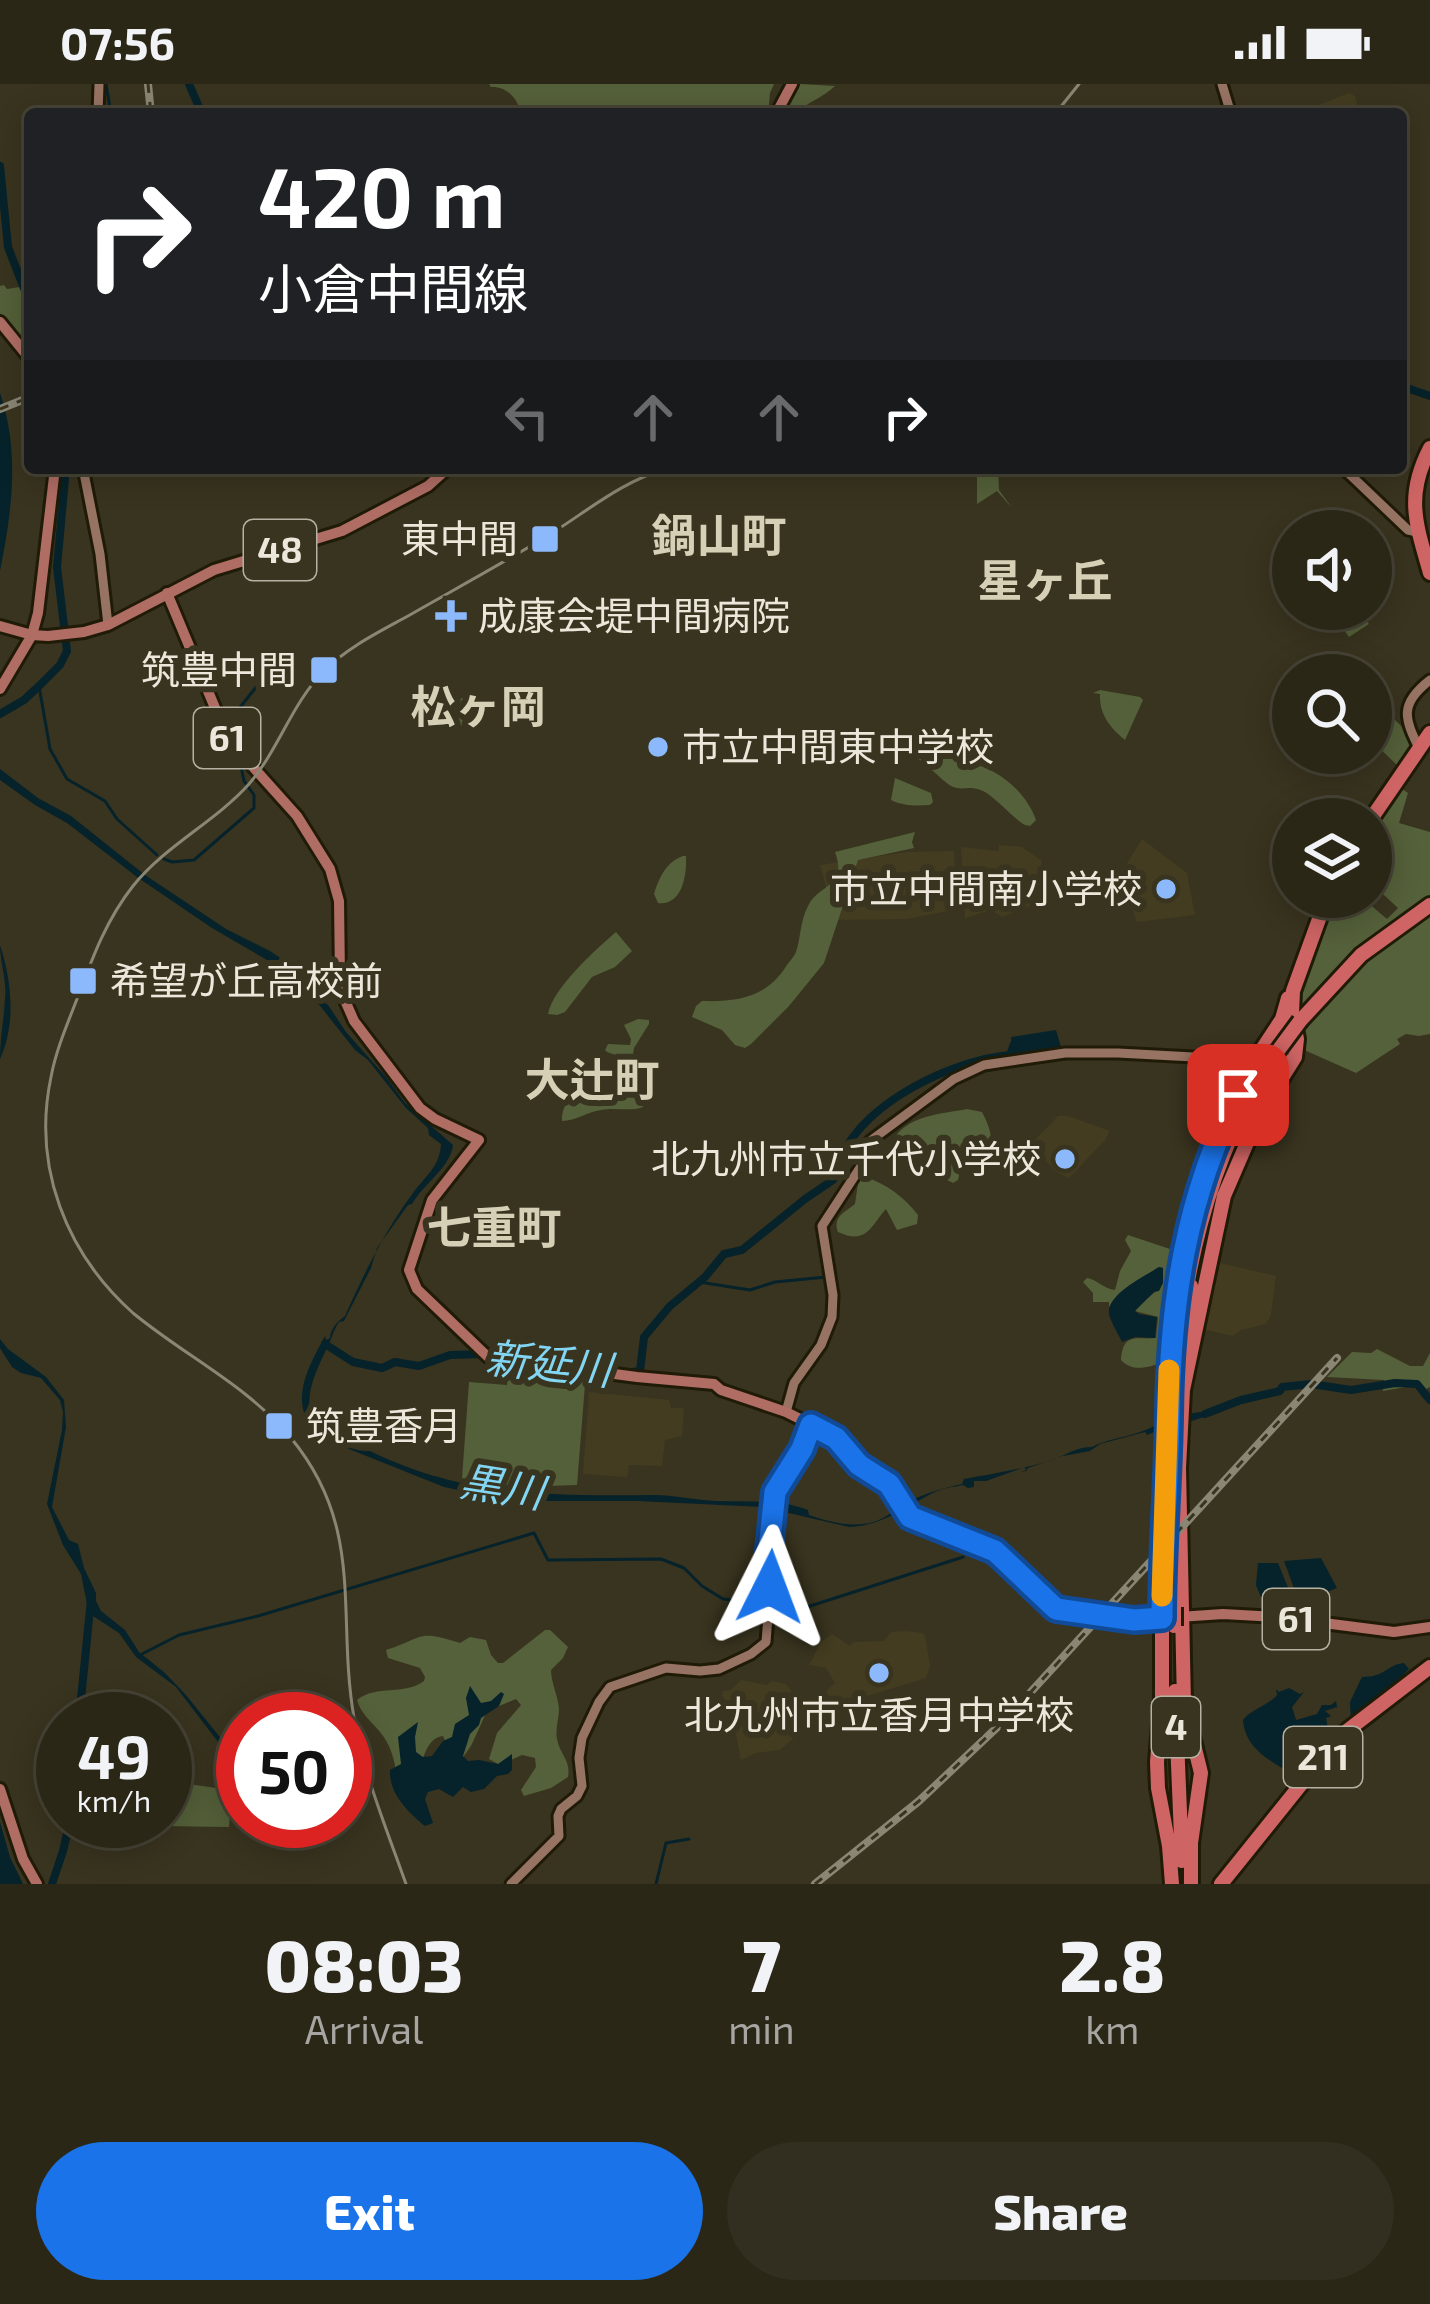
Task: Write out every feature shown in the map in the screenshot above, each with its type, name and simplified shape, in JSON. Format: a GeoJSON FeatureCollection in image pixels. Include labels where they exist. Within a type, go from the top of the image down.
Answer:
{"type":"FeatureCollection","features":[{"type":"Feature","properties":{"kind":"highway"},"geometry":{"type":"LineString","coordinates":[[1430,448],[1418,474],[1414,510],[1430,573]]}},
{"type":"Feature","properties":{"kind":"highway"},"geometry":{"type":"LineString","coordinates":[[1386,798],[1425,742]]}},
{"type":"Feature","properties":{"kind":"highway","name":"4"},"geometry":{"type":"LineString","coordinates":[[1182,1884],[1171,1723],[1171,1523],[1177,1381],[1188,1279],[1201,1222],[1228,1144],[1300,1024],[1348,974],[1430,907]]}},
{"type":"Feature","properties":{"kind":"highway"},"geometry":{"type":"LineString","coordinates":[[1174,1422],[1173,1328],[1189,1222],[1210,1155],[1262,1081],[1294,1057],[1293,992],[1319,918]]}},
{"type":"Feature","properties":{"kind":"highway"},"geometry":{"type":"LineString","coordinates":[[1182,1884],[1201,1773],[1184,1704],[1162,1532],[1174,1422],[1224,1196],[1248,1137],[1291,985],[1316,927]]}},
{"type":"Feature","properties":{"kind":"highway"},"geometry":{"type":"LineString","coordinates":[[1172,1617],[1157,1775],[1169,1846],[1182,1884]]}},
{"type":"Feature","properties":{"kind":"highway","name":"4"},"geometry":{"type":"LineString","coordinates":[[1172,1617],[1187,1774],[1179,1835]]}},
{"type":"Feature","properties":{"kind":"highway","name":"211"},"geometry":{"type":"LineString","coordinates":[[1222,1884],[1331,1747],[1430,1667]]}},
{"type":"Feature","properties":{"kind":"main road"},"geometry":{"type":"LineString","coordinates":[[0,322],[24,352]]}},
{"type":"Feature","properties":{"kind":"main road"},"geometry":{"type":"LineString","coordinates":[[0,689],[41,599],[54,474]]}},
{"type":"Feature","properties":{"kind":"main road"},"geometry":{"type":"LineString","coordinates":[[84,474],[108,625]]}},
{"type":"Feature","properties":{"kind":"main road","name":"48"},"geometry":{"type":"LineString","coordinates":[[29,634],[67,634],[108,625],[226,566],[331,536],[428,486],[441,474]]}},
{"type":"Feature","properties":{"kind":"main road"},"geometry":{"type":"LineString","coordinates":[[1349,474],[1404,526],[1418,532]]}},
{"type":"Feature","properties":{"kind":"main road","name":"61"},"geometry":{"type":"LineString","coordinates":[[167,593],[228,739],[297,816],[325,859],[339,901],[344,998],[367,1042],[420,1108],[479,1140],[432,1200],[409,1270],[417,1289],[488,1357],[706,1382],[786,1412],[836,1438],[859,1465],[889,1484],[906,1511],[995,1551],[1056,1609],[1134,1620],[1277,1616],[1394,1633],[1430,1627]]}},
{"type":"Feature","properties":{"kind":"main road"},"geometry":{"type":"LineString","coordinates":[[0,626],[29,634]]}},
{"type":"Feature","properties":{"kind":"main road"},"geometry":{"type":"LineString","coordinates":[[1425,742],[1408,724],[1406,706],[1430,680]]}},
{"type":"Feature","properties":{"kind":"main road"},"geometry":{"type":"LineString","coordinates":[[786,1412],[794,1382],[821,1346],[832,1317],[822,1226],[860,1170],[871,1143],[965,1076],[1079,1056],[1205,1062],[1262,1081]]}},
{"type":"Feature","properties":{"kind":"main road"},"geometry":{"type":"LineString","coordinates":[[512,1884],[559,1836],[558,1816],[581,1786],[582,1738],[610,1688],[666,1668],[719,1669],[762,1647],[767,1634],[775,1492],[811,1425]]}},
{"type":"Feature","properties":{"kind":"main road"},"geometry":{"type":"LineString","coordinates":[[0,1789],[23,1859],[37,1884]]}},
{"type":"Feature","properties":{"kind":"shaded area"},"geometry":{"type":"Polygon","coordinates":[[[1349,93],[1358,108],[1317,108],[1349,93]]]}},
{"type":"Feature","properties":{"kind":"shaded area"},"geometry":{"type":"Polygon","coordinates":[[[1142,839],[1187,873],[1195,915],[1137,922],[1133,888],[1120,875],[1142,839]]]}},
{"type":"Feature","properties":{"kind":"shaded area"},"geometry":{"type":"Polygon","coordinates":[[[999,845],[1022,847],[1042,861],[1034,904],[1002,917],[991,910],[965,918],[961,847],[999,851],[999,845]]]}},
{"type":"Feature","properties":{"kind":"shaded area"},"geometry":{"type":"Polygon","coordinates":[[[954,851],[957,909],[907,919],[835,920],[820,865],[906,852],[954,851]]]}},
{"type":"Feature","properties":{"kind":"shaded area","name":"北九州市立千代小学校"},"geometry":{"type":"Polygon","coordinates":[[[1058,1116],[1110,1131],[1069,1178],[1030,1145],[1058,1116]]]}},
{"type":"Feature","properties":{"kind":"shaded area"},"geometry":{"type":"Polygon","coordinates":[[[1211,1261],[1276,1276],[1266,1324],[1233,1336],[1198,1328],[1211,1261]]]}},
{"type":"Feature","properties":{"kind":"shaded area"},"geometry":{"type":"Polygon","coordinates":[[[589,1392],[669,1400],[671,1408],[684,1408],[682,1436],[665,1440],[662,1466],[629,1465],[627,1477],[583,1474],[589,1392]]]}},
{"type":"Feature","properties":{"kind":"shaded area","name":"北九州市立香月中学校"},"geometry":{"type":"Polygon","coordinates":[[[891,1632],[925,1636],[930,1666],[926,1678],[838,1705],[829,1715],[821,1696],[835,1683],[826,1668],[809,1665],[821,1642],[832,1634],[850,1646],[884,1641],[891,1632]]]}},
{"type":"Feature","properties":{"kind":"shaded area"},"geometry":{"type":"Polygon","coordinates":[[[741,1680],[786,1684],[810,1715],[780,1750],[741,1760],[731,1708],[722,1695],[741,1680]]]}},
{"type":"Feature","properties":{"kind":"green space"},"geometry":{"type":"Polygon","coordinates":[[[489,84],[774,84],[769,108],[519,108],[511,94],[489,84]]]}},
{"type":"Feature","properties":{"kind":"green space"},"geometry":{"type":"Polygon","coordinates":[[[835,86],[803,108],[784,108],[796,87],[835,86]]]}},
{"type":"Feature","properties":{"kind":"green space"},"geometry":{"type":"Polygon","coordinates":[[[0,286],[20,287],[24,295],[24,344],[0,315],[0,286]]]}},
{"type":"Feature","properties":{"kind":"green space"},"geometry":{"type":"Polygon","coordinates":[[[977,474],[998,474],[999,490],[1012,508],[997,491],[977,504],[977,474]]]}},
{"type":"Feature","properties":{"kind":"green space"},"geometry":{"type":"Polygon","coordinates":[[[1100,690],[1143,700],[1125,740],[1104,714],[1100,694],[1093,693],[1100,690]]]}},
{"type":"Feature","properties":{"kind":"green space"},"geometry":{"type":"Polygon","coordinates":[[[475,693],[470,726],[458,725],[448,704],[475,693]]]}},
{"type":"Feature","properties":{"kind":"green space"},"geometry":{"type":"Polygon","coordinates":[[[1392,718],[1414,747],[1399,767],[1392,760],[1392,718]]]}},
{"type":"Feature","properties":{"kind":"green space"},"geometry":{"type":"Polygon","coordinates":[[[894,734],[941,739],[957,761],[1005,779],[1024,798],[1036,820],[1025,825],[983,791],[948,784],[916,757],[891,746],[894,734]]]}},
{"type":"Feature","properties":{"kind":"green space"},"geometry":{"type":"Polygon","coordinates":[[[895,778],[931,793],[933,802],[915,805],[891,800],[895,778]]]}},
{"type":"Feature","properties":{"kind":"green space"},"geometry":{"type":"Polygon","coordinates":[[[1402,789],[1408,793],[1399,823],[1430,832],[1430,1034],[1406,1034],[1397,1039],[1400,1044],[1356,1073],[1302,1049],[1298,1003],[1326,918],[1387,919],[1398,908],[1392,902],[1392,803],[1402,789]]]}},
{"type":"Feature","properties":{"kind":"green space"},"geometry":{"type":"Polygon","coordinates":[[[915,832],[914,848],[858,860],[824,963],[751,1044],[745,1048],[735,1045],[722,1030],[692,1017],[702,1001],[749,996],[777,978],[796,952],[808,906],[835,879],[835,852],[915,832]]]}},
{"type":"Feature","properties":{"kind":"green space"},"geometry":{"type":"Polygon","coordinates":[[[683,856],[684,880],[678,895],[658,903],[654,894],[661,877],[683,856]]]}},
{"type":"Feature","properties":{"kind":"green space"},"geometry":{"type":"Polygon","coordinates":[[[616,932],[632,951],[615,967],[592,977],[565,1012],[548,1014],[566,982],[616,932]]]}},
{"type":"Feature","properties":{"kind":"green space"},"geometry":{"type":"Polygon","coordinates":[[[649,1020],[649,1024],[634,1048],[632,1061],[605,1050],[608,1044],[630,1045],[624,1025],[649,1020]]]}},
{"type":"Feature","properties":{"kind":"green space"},"geometry":{"type":"Polygon","coordinates":[[[625,1090],[643,1107],[601,1110],[562,1121],[564,1109],[575,1096],[625,1090]]]}},
{"type":"Feature","properties":{"kind":"green space"},"geometry":{"type":"Polygon","coordinates":[[[967,1109],[982,1112],[990,1143],[982,1154],[954,1166],[959,1175],[953,1183],[933,1173],[940,1154],[894,1138],[917,1120],[967,1109]]]}},
{"type":"Feature","properties":{"kind":"green space"},"geometry":{"type":"Polygon","coordinates":[[[864,1177],[901,1197],[918,1215],[917,1224],[897,1230],[886,1209],[862,1235],[838,1232],[838,1219],[855,1204],[858,1183],[864,1177]]]}},
{"type":"Feature","properties":{"kind":"green space"},"geometry":{"type":"Polygon","coordinates":[[[1128,1235],[1179,1252],[1164,1362],[1141,1368],[1121,1360],[1122,1351],[1132,1339],[1156,1338],[1158,1317],[1135,1311],[1158,1289],[1163,1268],[1132,1284],[1109,1307],[1109,1302],[1093,1302],[1093,1293],[1083,1282],[1087,1278],[1115,1290],[1131,1251],[1125,1240],[1128,1235]]]}},
{"type":"Feature","properties":{"kind":"green space"},"geometry":{"type":"Polygon","coordinates":[[[1377,1349],[1410,1366],[1423,1366],[1430,1353],[1430,1387],[1383,1391],[1384,1380],[1327,1377],[1352,1352],[1377,1349]]]}},
{"type":"Feature","properties":{"kind":"green space"},"geometry":{"type":"Polygon","coordinates":[[[509,1362],[586,1372],[577,1485],[517,1487],[462,1478],[469,1382],[507,1385],[509,1362]]]}},
{"type":"Feature","properties":{"kind":"green space"},"geometry":{"type":"Polygon","coordinates":[[[545,1630],[568,1647],[551,1670],[559,1709],[557,1739],[568,1777],[524,1796],[521,1790],[536,1767],[535,1758],[522,1755],[500,1765],[489,1759],[497,1733],[521,1705],[516,1699],[487,1711],[456,1767],[443,1736],[430,1743],[420,1766],[397,1778],[387,1742],[372,1723],[372,1692],[408,1688],[425,1677],[420,1668],[388,1658],[386,1650],[422,1636],[460,1643],[470,1637],[486,1640],[491,1655],[503,1663],[545,1630]]]}},
{"type":"Feature","properties":{"kind":"green space"},"geometry":{"type":"Polygon","coordinates":[[[192,1784],[216,1788],[216,1827],[192,1826],[192,1784]]]}},
{"type":"Feature","properties":{"kind":"water"},"geometry":{"type":"Polygon","coordinates":[[[0,393],[10,437],[12,482],[0,571],[0,393]]]}},
{"type":"Feature","properties":{"kind":"water"},"geometry":{"type":"Polygon","coordinates":[[[0,769],[71,816],[145,875],[289,964],[328,1005],[405,1103],[453,1145],[442,1168],[382,1241],[435,1165],[441,1144],[355,1050],[298,978],[137,877],[67,823],[0,780],[0,769]]]}},
{"type":"Feature","properties":{"kind":"water"},"geometry":{"type":"Polygon","coordinates":[[[0,945],[10,1003],[0,1059],[5,991],[0,945]]]}},
{"type":"Feature","properties":{"kind":"water"},"geometry":{"type":"Polygon","coordinates":[[[1056,1030],[1061,1047],[1014,1055],[1011,1037],[1056,1030]]]}},
{"type":"Feature","properties":{"kind":"water"},"geometry":{"type":"Polygon","coordinates":[[[376,1253],[371,1268],[344,1321],[339,1322],[376,1253]]]}},
{"type":"Feature","properties":{"kind":"water"},"geometry":{"type":"Polygon","coordinates":[[[1163,1268],[1163,1283],[1159,1291],[1135,1311],[1157,1317],[1155,1338],[1122,1342],[1110,1307],[1120,1293],[1163,1268]]]}},
{"type":"Feature","properties":{"kind":"water"},"geometry":{"type":"Polygon","coordinates":[[[339,1322],[316,1373],[310,1409],[322,1431],[356,1450],[440,1477],[509,1491],[775,1503],[798,1506],[827,1521],[873,1522],[849,1527],[763,1507],[541,1501],[444,1487],[329,1441],[315,1430],[306,1418],[302,1392],[310,1364],[325,1336],[326,1340],[339,1322]]]}},
{"type":"Feature","properties":{"kind":"water"},"geometry":{"type":"Polygon","coordinates":[[[0,1339],[46,1377],[64,1400],[66,1427],[52,1507],[69,1540],[78,1544],[101,1611],[183,1692],[136,1657],[119,1633],[93,1616],[81,1574],[47,1504],[62,1430],[60,1400],[41,1378],[12,1367],[0,1339]]]}},
{"type":"Feature","properties":{"kind":"water"},"geometry":{"type":"Polygon","coordinates":[[[1215,1413],[1189,1422],[1184,1419],[1147,1435],[1057,1458],[1186,1414],[1215,1413]]]}},
{"type":"Feature","properties":{"kind":"water"},"geometry":{"type":"Polygon","coordinates":[[[1023,1468],[986,1481],[974,1481],[974,1487],[944,1489],[964,1479],[1023,1468]]]}},
{"type":"Feature","properties":{"kind":"water"},"geometry":{"type":"Polygon","coordinates":[[[939,1491],[875,1522],[886,1516],[939,1491]]]}},
{"type":"Feature","properties":{"kind":"water"},"geometry":{"type":"Polygon","coordinates":[[[1321,1558],[1337,1588],[1298,1599],[1284,1561],[1321,1558]]]}},
{"type":"Feature","properties":{"kind":"water"},"geometry":{"type":"Polygon","coordinates":[[[1258,1563],[1278,1563],[1293,1600],[1261,1597],[1256,1585],[1258,1563]]]}},
{"type":"Feature","properties":{"kind":"water"},"geometry":{"type":"Polygon","coordinates":[[[1404,1663],[1408,1676],[1351,1725],[1350,1702],[1362,1677],[1404,1663]]]}},
{"type":"Feature","properties":{"kind":"water"},"geometry":{"type":"Polygon","coordinates":[[[470,1686],[481,1703],[504,1694],[499,1706],[481,1718],[470,1734],[463,1756],[468,1761],[498,1764],[512,1754],[512,1770],[484,1789],[471,1792],[463,1787],[453,1797],[439,1789],[428,1792],[425,1799],[433,1823],[425,1826],[393,1787],[390,1770],[401,1764],[398,1737],[418,1722],[416,1752],[432,1756],[452,1737],[455,1724],[469,1715],[470,1686]]]}},
{"type":"Feature","properties":{"kind":"water"},"geometry":{"type":"Polygon","coordinates":[[[1276,1689],[1304,1692],[1292,1707],[1296,1720],[1317,1714],[1322,1705],[1336,1701],[1337,1707],[1325,1711],[1331,1716],[1326,1718],[1328,1729],[1318,1743],[1282,1768],[1256,1748],[1243,1720],[1273,1699],[1276,1689]]]}},
{"type":"Feature","properties":{"kind":"water"},"geometry":{"type":"Polygon","coordinates":[[[192,1702],[216,1732],[216,1739],[192,1708],[192,1702]]]}},
{"type":"Feature","properties":{"kind":"water"},"geometry":{"type":"Polygon","coordinates":[[[0,1822],[10,1857],[23,1884],[0,1884],[0,1822]]]}},
{"type":"Feature","properties":{"kind":"waterway"},"geometry":{"type":"LineString","coordinates":[[106,84],[110,108]]}},
{"type":"Feature","properties":{"kind":"waterway"},"geometry":{"type":"LineString","coordinates":[[189,84],[199,108]]}},
{"type":"Feature","properties":{"kind":"waterway"},"geometry":{"type":"LineString","coordinates":[[0,166],[8,247],[24,288]]}},
{"type":"Feature","properties":{"kind":"waterway"},"geometry":{"type":"LineString","coordinates":[[1407,388],[1430,396]]}},
{"type":"Feature","properties":{"kind":"waterway"},"geometry":{"type":"LineString","coordinates":[[0,714],[39,686],[67,651],[57,567],[65,474]]}},
{"type":"Feature","properties":{"kind":"waterway"},"geometry":{"type":"LineString","coordinates":[[666,474],[673,474]]}},
{"type":"Feature","properties":{"kind":"waterway"},"geometry":{"type":"LineString","coordinates":[[229,727],[284,652]]}},
{"type":"Feature","properties":{"kind":"waterway"},"geometry":{"type":"LineString","coordinates":[[39,686],[50,749],[67,779],[105,801],[117,819],[157,855]]}},
{"type":"Feature","properties":{"kind":"waterway"},"geometry":{"type":"LineString","coordinates":[[164,859],[194,860],[254,808],[254,795],[244,781],[239,757]]}},
{"type":"Feature","properties":{"kind":"waterway","name":"新延川"},"geometry":{"type":"LineString","coordinates":[[842,1156],[870,1118],[913,1087],[963,1065],[1010,1055],[1019,1043]]}},
{"type":"Feature","properties":{"kind":"waterway","name":"新延川"},"geometry":{"type":"LineString","coordinates":[[632,1372],[640,1371],[644,1337],[724,1254],[742,1250],[833,1180]]}},
{"type":"Feature","properties":{"kind":"waterway"},"geometry":{"type":"LineString","coordinates":[[699,1282],[750,1290],[775,1282],[826,1277]]}},
{"type":"Feature","properties":{"kind":"waterway","name":"新延川"},"geometry":{"type":"LineString","coordinates":[[325,1344],[353,1362],[382,1368],[395,1362],[419,1366],[450,1355],[486,1354]]}},
{"type":"Feature","properties":{"kind":"waterway","name":"黒川"},"geometry":{"type":"LineString","coordinates":[[1205,1414],[1282,1387],[1311,1384],[1351,1390],[1417,1384],[1430,1400]]}},
{"type":"Feature","properties":{"kind":"waterway"},"geometry":{"type":"LineString","coordinates":[[142,1654],[179,1635],[534,1533],[548,1560],[661,1559],[684,1568],[723,1599],[765,1604]]}},
{"type":"Feature","properties":{"kind":"waterway"},"geometry":{"type":"LineString","coordinates":[[775,1605],[807,1607],[963,1557]]}},
{"type":"Feature","properties":{"kind":"waterway"},"geometry":{"type":"LineString","coordinates":[[82,1692],[91,1599]]}},
{"type":"Feature","properties":{"kind":"waterway"},"geometry":{"type":"LineString","coordinates":[[656,1884],[666,1843],[689,1839]]}},
{"type":"Feature","properties":{"kind":"waterway"},"geometry":{"type":"LineString","coordinates":[[52,1884],[64,1848]]}},
{"type":"Feature","properties":{"kind":"tram line"},"geometry":{"type":"LineString","coordinates":[[1060,108],[1079,84]]}},
{"type":"Feature","properties":{"kind":"tram line"},"geometry":{"type":"LineString","coordinates":[[406,1884],[358,1739],[349,1680],[344,1573],[330,1506],[315,1472],[274,1419],[133,1313],[89,1263],[60,1206],[51,1175],[46,1143],[51,1077],[94,955],[123,899],[160,858],[249,784],[324,671],[364,640],[652,474]]}},
{"type":"Feature","properties":{"kind":"railway"},"geometry":{"type":"LineString","coordinates":[[148,84],[150,108]]}},
{"type":"Feature","properties":{"kind":"railway"},"geometry":{"type":"LineString","coordinates":[[0,409],[24,399]]}},
{"type":"Feature","properties":{"kind":"railway"},"geometry":{"type":"LineString","coordinates":[[815,1884],[919,1801],[1007,1718],[1337,1358]]}},
{"type":"Feature","properties":{"kind":"slow traffic"},"geometry":{"type":"LineString","coordinates":[[1162,1596],[1169,1370]]}},
{"type":"Feature","properties":{"kind":"place","name":"東中間"},"geometry":{"type":"Point","coordinates":[545,539]}},
{"type":"Feature","properties":{"kind":"place","name":"成康会堤中間病院"},"geometry":{"type":"Point","coordinates":[451,616]}},
{"type":"Feature","properties":{"kind":"place","name":"筑豊中間"},"geometry":{"type":"Point","coordinates":[324,670]}},
{"type":"Feature","properties":{"kind":"place","name":"市立中間東中学校"},"geometry":{"type":"Point","coordinates":[658,747]}},
{"type":"Feature","properties":{"kind":"place","name":"市立中間南小学校"},"geometry":{"type":"Point","coordinates":[1166,889]}},
{"type":"Feature","properties":{"kind":"place","name":"希望が丘高校前"},"geometry":{"type":"Point","coordinates":[83,981]}},
{"type":"Feature","properties":{"kind":"place","name":"北九州市立千代小学校"},"geometry":{"type":"Point","coordinates":[1065,1159]}},
{"type":"Feature","properties":{"kind":"place","name":"筑豊香月"},"geometry":{"type":"Point","coordinates":[279,1426]}},
{"type":"Feature","properties":{"kind":"place","name":"北九州市立香月中学校"},"geometry":{"type":"Point","coordinates":[879,1673]}},
{"type":"Feature","properties":{"kind":"district","name":"鍋山町"},"geometry":{"type":"Point","coordinates":[719,536]}},
{"type":"Feature","properties":{"kind":"district","name":"星ヶ丘"},"geometry":{"type":"Point","coordinates":[1045,581]}},
{"type":"Feature","properties":{"kind":"district","name":"松ヶ岡"},"geometry":{"type":"Point","coordinates":[478,707]}},
{"type":"Feature","properties":{"kind":"district","name":"大辻町"},"geometry":{"type":"Point","coordinates":[592,1080]}},
{"type":"Feature","properties":{"kind":"district","name":"七重町"},"geometry":{"type":"Point","coordinates":[494,1228]}},
{"type":"Feature","properties":{"kind":"route"},"geometry":{"type":"LineString","coordinates":[[770,1587],[775,1492],[787,1478],[811,1425],[836,1438],[859,1465],[889,1484],[910,1517],[995,1551],[1056,1609],[1134,1620],[1162,1618],[1169,1367],[1180,1268],[1197,1193],[1238,1095]]}}]}
